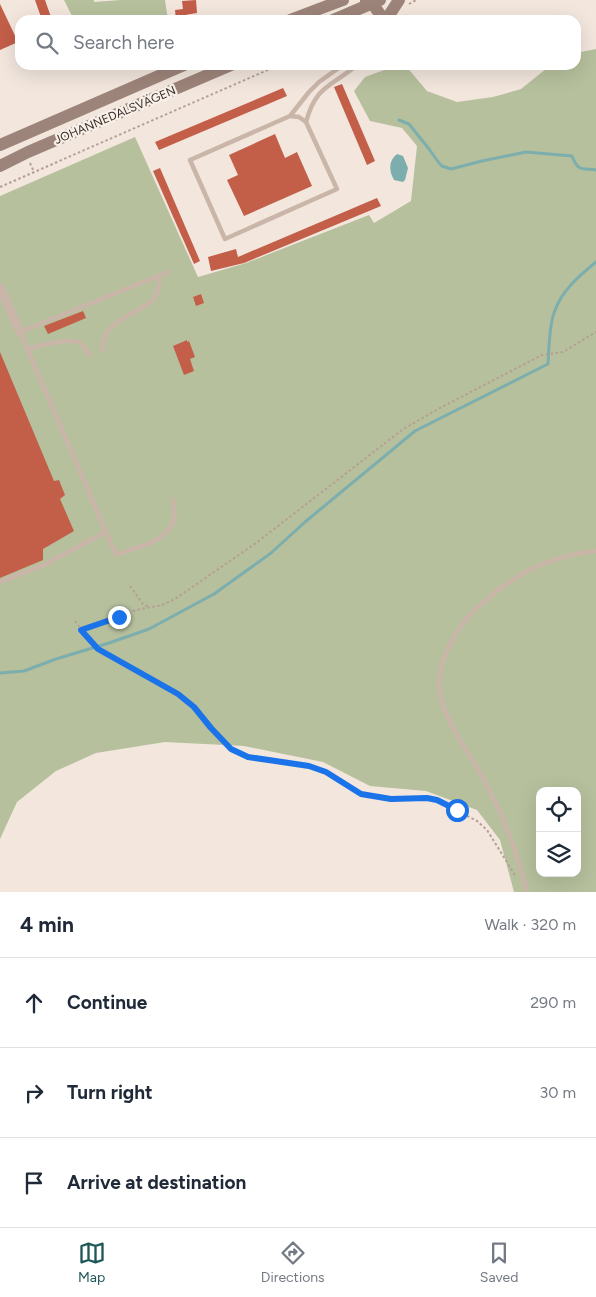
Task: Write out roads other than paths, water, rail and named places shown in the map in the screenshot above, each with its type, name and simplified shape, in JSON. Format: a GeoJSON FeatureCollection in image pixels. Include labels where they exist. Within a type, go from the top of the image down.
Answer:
{"type":"FeatureCollection","features":[{"type":"Feature","properties":{"kind":"main road"},"geometry":{"type":"LineString","coordinates":[[303,15],[343,0]]}},
{"type":"Feature","properties":{"kind":"main road"},"geometry":{"type":"LineString","coordinates":[[388,15],[399,0]]}},
{"type":"Feature","properties":{"kind":"main road"},"geometry":{"type":"LineString","coordinates":[[343,15],[372,1],[382,15]]}},
{"type":"Feature","properties":{"kind":"main road","name":"JOHANNEDALSVÄGEN"},"geometry":{"type":"LineString","coordinates":[[0,145],[172,70]]}},
{"type":"Feature","properties":{"kind":"main road","name":"JOHANNEDALSVÄGEN"},"geometry":{"type":"LineString","coordinates":[[0,166],[28,152],[219,70]]}},
{"type":"Feature","properties":{"kind":"street"},"geometry":{"type":"LineString","coordinates":[[0,288],[20,332]]}},
{"type":"Feature","properties":{"kind":"lane"},"geometry":{"type":"LineString","coordinates":[[290,116],[298,117],[306,122],[337,189],[225,239],[190,160],[290,116],[314,87],[336,70]]}},
{"type":"Feature","properties":{"kind":"lane"},"geometry":{"type":"LineString","coordinates":[[306,122],[310,104],[325,87],[350,70]]}},
{"type":"Feature","properties":{"kind":"lane"},"geometry":{"type":"LineString","coordinates":[[168,272],[20,332],[116,555],[156,540],[168,532],[173,524],[175,515],[172,499]]}},
{"type":"Feature","properties":{"kind":"lane"},"geometry":{"type":"LineString","coordinates":[[103,350],[104,337],[109,329],[154,300],[160,286],[159,275]]}},
{"type":"Feature","properties":{"kind":"lane"},"geometry":{"type":"LineString","coordinates":[[27,349],[46,344],[74,342],[80,343],[90,355]]}},
{"type":"Feature","properties":{"kind":"lane"},"geometry":{"type":"LineString","coordinates":[[0,582],[46,564],[106,532]]}},
{"type":"Feature","properties":{"kind":"lane"},"geometry":{"type":"LineString","coordinates":[[527,892],[511,836],[487,784],[465,750],[441,700],[440,678],[444,657],[452,639],[468,617],[497,590],[523,572],[557,558],[596,551]]}},
{"type":"Feature","properties":{"kind":"water"},"geometry":{"type":"Polygon","coordinates":[[[397,154],[403,156],[408,168],[403,182],[394,180],[391,173],[390,166],[397,154]]]}},
{"type":"Feature","properties":{"kind":"waterway"},"geometry":{"type":"LineString","coordinates":[[399,120],[409,124],[442,166],[451,169],[526,152],[572,156],[579,167],[596,170]]}},
{"type":"Feature","properties":{"kind":"waterway"},"geometry":{"type":"LineString","coordinates":[[0,673],[24,671],[149,629],[214,594],[271,553],[305,522],[415,431],[548,364],[551,325],[557,305],[571,284],[596,262]]}}]}
